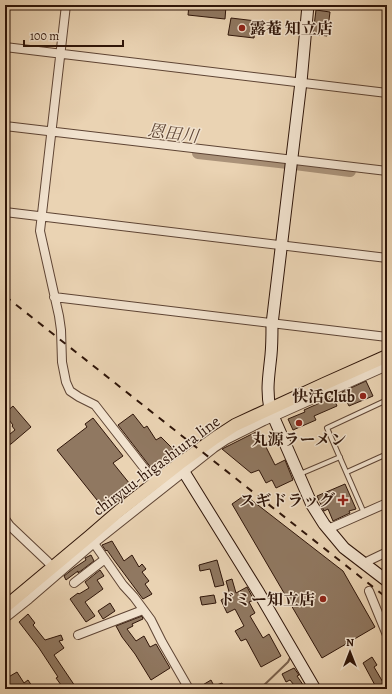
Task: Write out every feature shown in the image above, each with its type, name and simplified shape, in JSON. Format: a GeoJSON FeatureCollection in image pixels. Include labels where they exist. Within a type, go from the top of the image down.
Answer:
{"type":"FeatureCollection","features":[{"type":"Feature","properties":{"kind":"main road","name":"chiryuu-higashiura line"},"geometry":{"type":"LineString","coordinates":[[5,607],[52,567],[92,540],[119,510],[156,482],[181,468],[215,438],[235,425],[272,413],[324,384],[387,356]]}},
{"type":"Feature","properties":{"kind":"street"},"geometry":{"type":"LineString","coordinates":[[66,5],[40,231],[61,330],[62,362],[66,382],[70,391],[95,405],[156,482]]}},
{"type":"Feature","properties":{"kind":"street"},"geometry":{"type":"LineString","coordinates":[[308,5],[301,82],[272,324],[268,397],[272,413],[312,504],[328,529],[344,548],[387,581]]}},
{"type":"Feature","properties":{"kind":"street"},"geometry":{"type":"LineString","coordinates":[[5,47],[387,93]]}},
{"type":"Feature","properties":{"kind":"street"},"geometry":{"type":"LineString","coordinates":[[5,126],[387,171]]}},
{"type":"Feature","properties":{"kind":"street"},"geometry":{"type":"LineString","coordinates":[[5,212],[387,258]]}},
{"type":"Feature","properties":{"kind":"street"},"geometry":{"type":"LineString","coordinates":[[54,297],[387,337]]}},
{"type":"Feature","properties":{"kind":"street"},"geometry":{"type":"LineString","coordinates":[[272,413],[387,366]]}},
{"type":"Feature","properties":{"kind":"street"},"geometry":{"type":"LineString","coordinates":[[5,618],[29,599],[92,540],[181,468],[259,593],[315,689]]}},
{"type":"Feature","properties":{"kind":"street"},"geometry":{"type":"LineString","coordinates":[[328,529],[387,503]]}},
{"type":"Feature","properties":{"kind":"street"},"geometry":{"type":"LineString","coordinates":[[5,519],[10,526],[52,567]]}},
{"type":"Feature","properties":{"kind":"street"},"geometry":{"type":"LineString","coordinates":[[92,540],[123,585],[151,620],[189,689]]}},
{"type":"Feature","properties":{"kind":"street"},"geometry":{"type":"LineString","coordinates":[[364,563],[387,552]]}},
{"type":"Feature","properties":{"kind":"street"},"geometry":{"type":"LineString","coordinates":[[74,583],[105,559]]}},
{"type":"Feature","properties":{"kind":"street"},"geometry":{"type":"LineString","coordinates":[[369,592],[387,635]]}},
{"type":"Feature","properties":{"kind":"street"},"geometry":{"type":"LineString","coordinates":[[78,635],[143,610]]}},
{"type":"Feature","properties":{"kind":"lane"},"geometry":{"type":"LineString","coordinates":[[364,513],[327,428],[387,400]]}},
{"type":"Feature","properties":{"kind":"lane"},"geometry":{"type":"LineString","coordinates":[[347,472],[387,454]]}},
{"type":"Feature","properties":{"kind":"lane"},"geometry":{"type":"LineString","coordinates":[[300,474],[340,457]]}},
{"type":"Feature","properties":{"kind":"building"},"geometry":{"type":"Polygon","coordinates":[[[189,5],[226,6],[225,19],[188,15],[189,5]]]}},
{"type":"Feature","properties":{"kind":"building"},"geometry":{"type":"Polygon","coordinates":[[[316,10],[330,12],[327,36],[313,34],[316,10]]]}},
{"type":"Feature","properties":{"kind":"building","name":"露菴 知立店"},"geometry":{"type":"Polygon","coordinates":[[[231,18],[256,21],[254,38],[228,35],[231,18]]]}},
{"type":"Feature","properties":{"kind":"building"},"geometry":{"type":"Polygon","coordinates":[[[366,381],[373,396],[349,406],[342,392],[366,381]]]}},
{"type":"Feature","properties":{"kind":"building"},"geometry":{"type":"Polygon","coordinates":[[[333,397],[337,406],[314,416],[316,420],[293,430],[288,419],[333,397]]]}},
{"type":"Feature","properties":{"kind":"building"},"geometry":{"type":"Polygon","coordinates":[[[13,406],[31,427],[11,444],[5,446],[5,438],[15,430],[5,415],[5,413],[13,406]]]}},
{"type":"Feature","properties":{"kind":"building"},"geometry":{"type":"Polygon","coordinates":[[[133,414],[144,428],[147,426],[156,440],[161,437],[178,455],[155,473],[118,425],[133,414]]]}},
{"type":"Feature","properties":{"kind":"building"},"geometry":{"type":"Polygon","coordinates":[[[93,418],[123,456],[113,463],[134,489],[118,502],[113,495],[101,505],[57,450],[87,427],[85,424],[93,418]]]}},
{"type":"Feature","properties":{"kind":"building"},"geometry":{"type":"Polygon","coordinates":[[[258,431],[275,465],[285,460],[293,480],[276,488],[272,480],[266,483],[259,470],[251,473],[222,449],[258,431]]]}},
{"type":"Feature","properties":{"kind":"building"},"geometry":{"type":"Polygon","coordinates":[[[345,484],[356,509],[349,511],[350,513],[333,521],[328,509],[324,511],[317,496],[345,484]]]}},
{"type":"Feature","properties":{"kind":"building","name":"ドミー知立店"},"geometry":{"type":"Polygon","coordinates":[[[245,495],[343,571],[375,627],[322,658],[232,504],[245,495]]]}},
{"type":"Feature","properties":{"kind":"building"},"geometry":{"type":"Polygon","coordinates":[[[112,541],[124,561],[132,555],[139,567],[142,564],[146,569],[142,572],[149,581],[145,584],[152,594],[143,599],[107,550],[106,551],[102,545],[112,541]]]}},
{"type":"Feature","properties":{"kind":"building"},"geometry":{"type":"Polygon","coordinates":[[[91,555],[94,561],[66,580],[64,576],[86,560],[85,558],[91,555]]]}},
{"type":"Feature","properties":{"kind":"building"},"geometry":{"type":"Polygon","coordinates":[[[217,560],[224,585],[215,587],[210,569],[200,571],[199,565],[217,560]]]}},
{"type":"Feature","properties":{"kind":"building"},"geometry":{"type":"Polygon","coordinates":[[[100,570],[104,576],[97,580],[103,589],[85,602],[95,616],[86,622],[70,599],[89,588],[85,582],[100,570]]]}},
{"type":"Feature","properties":{"kind":"building"},"geometry":{"type":"Polygon","coordinates":[[[232,579],[236,593],[247,587],[254,600],[249,602],[255,613],[250,616],[263,638],[269,634],[281,656],[261,667],[246,639],[241,641],[235,631],[244,626],[235,609],[227,613],[221,600],[230,595],[226,581],[232,579]]]}},
{"type":"Feature","properties":{"kind":"building"},"geometry":{"type":"Polygon","coordinates":[[[214,595],[216,603],[202,605],[200,597],[214,595]]]}},
{"type":"Feature","properties":{"kind":"building"},"geometry":{"type":"Polygon","coordinates":[[[110,603],[115,611],[103,619],[98,611],[110,603]]]}},
{"type":"Feature","properties":{"kind":"building"},"geometry":{"type":"Polygon","coordinates":[[[28,614],[35,623],[33,625],[45,640],[61,635],[63,640],[59,641],[64,648],[54,655],[77,689],[64,689],[39,648],[19,622],[28,614]]]}},
{"type":"Feature","properties":{"kind":"building"},"geometry":{"type":"Polygon","coordinates":[[[142,616],[143,619],[132,624],[133,626],[127,629],[136,641],[144,636],[150,647],[156,644],[170,668],[151,680],[116,626],[142,616]]]}},
{"type":"Feature","properties":{"kind":"building"},"geometry":{"type":"Polygon","coordinates":[[[372,657],[377,665],[374,667],[387,689],[377,689],[363,663],[372,657]]]}},
{"type":"Feature","properties":{"kind":"building"},"geometry":{"type":"Polygon","coordinates":[[[294,668],[299,675],[297,676],[306,689],[297,689],[290,680],[286,682],[282,674],[294,668]]]}},
{"type":"Feature","properties":{"kind":"building"},"geometry":{"type":"Polygon","coordinates":[[[17,672],[24,683],[28,680],[34,689],[5,689],[5,679],[17,672]]]}},
{"type":"Feature","properties":{"kind":"building"},"geometry":{"type":"Polygon","coordinates":[[[211,680],[214,686],[222,683],[224,689],[196,689],[211,680]]]}},
{"type":"Feature","properties":{"kind":"waterway","name":"恩田川"},"geometry":{"type":"LineString","coordinates":[[198,153],[288,163]]}},
{"type":"Feature","properties":{"kind":"waterway","name":"恩田川"},"geometry":{"type":"LineString","coordinates":[[295,164],[350,171]]}},
{"type":"Feature","properties":{"kind":"waterway"},"geometry":{"type":"LineString","coordinates":[[260,689],[288,662],[291,656]]}},
{"type":"Feature","properties":{"kind":"railway"},"geometry":{"type":"LineString","coordinates":[[5,296],[387,598]]}},
{"type":"Feature","properties":{"kind":"place","name":"露菴 知立店"},"geometry":{"type":"Point","coordinates":[242,28]}},
{"type":"Feature","properties":{"kind":"place","name":"快活Club"},"geometry":{"type":"Point","coordinates":[363,396]}},
{"type":"Feature","properties":{"kind":"place","name":"丸源ラーメン"},"geometry":{"type":"Point","coordinates":[299,423]}},
{"type":"Feature","properties":{"kind":"place","name":"スギドラッグ"},"geometry":{"type":"Point","coordinates":[343,500]}},
{"type":"Feature","properties":{"kind":"place","name":"ドミー知立店"},"geometry":{"type":"Point","coordinates":[323,599]}}]}
